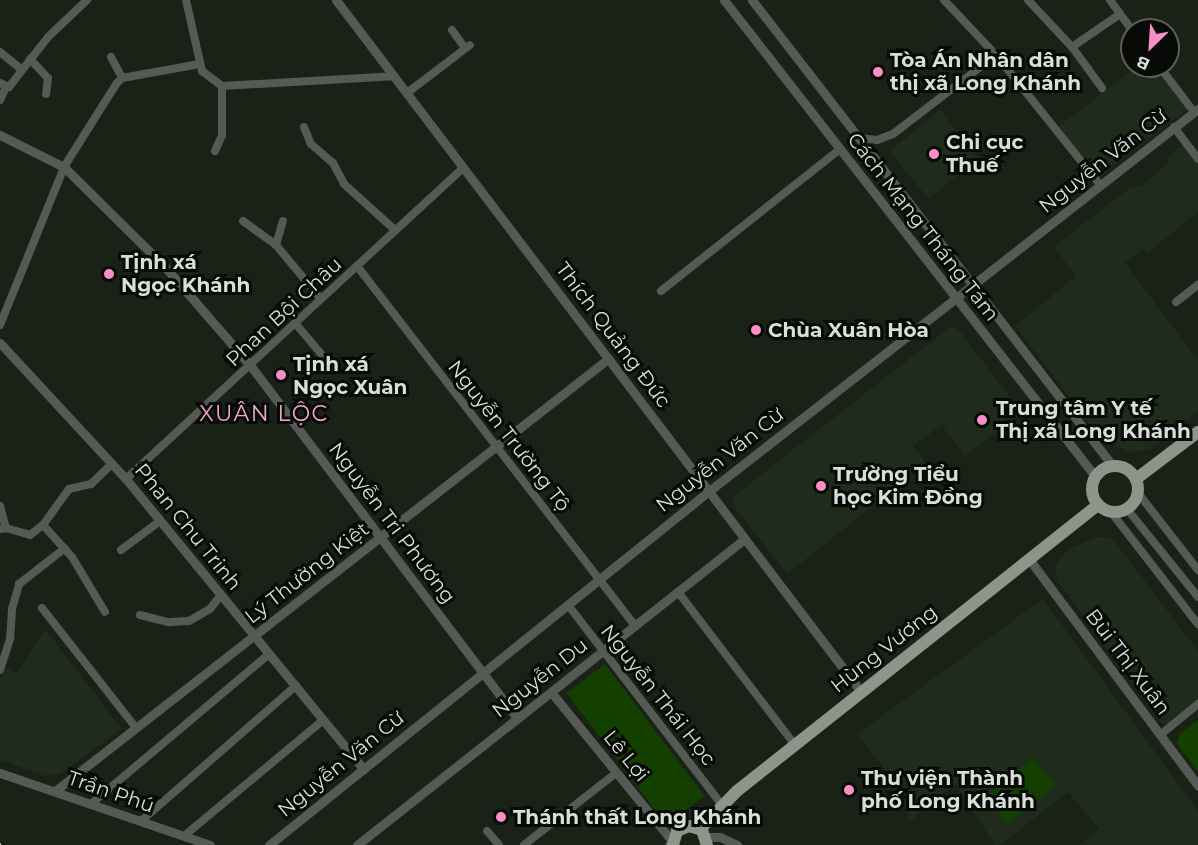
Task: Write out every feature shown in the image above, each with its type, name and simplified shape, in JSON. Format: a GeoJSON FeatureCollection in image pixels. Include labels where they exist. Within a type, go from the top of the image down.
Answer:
{"type":"FeatureCollection","features":[{"type":"Feature","properties":{"kind":"main road"},"geometry":{"type":"LineString","coordinates":[[1136,479],[1196,436]]}},
{"type":"Feature","properties":{"kind":"main road"},"geometry":{"type":"LineString","coordinates":[[1113,465],[1131,471],[1136,479],[1138,493],[1127,509],[1111,512],[1098,505],[1093,496],[1095,476],[1113,465]]}},
{"type":"Feature","properties":{"kind":"main road","name":"Hùng Vương"},"geometry":{"type":"LineString","coordinates":[[704,837],[723,806],[795,745],[1098,505]]}},
{"type":"Feature","properties":{"kind":"main road"},"geometry":{"type":"LineString","coordinates":[[672,844],[684,826],[704,837]]}},
{"type":"Feature","properties":{"kind":"street"},"geometry":{"type":"LineString","coordinates":[[0,100],[3,85],[22,69],[87,0]]}},
{"type":"Feature","properties":{"kind":"street"},"geometry":{"type":"LineString","coordinates":[[186,0],[200,64],[210,80],[222,86],[393,76]]}},
{"type":"Feature","properties":{"kind":"street","name":"Thích Quảng Đức"},"geometry":{"type":"LineString","coordinates":[[336,0],[861,692]]}},
{"type":"Feature","properties":{"kind":"street","name":"Cách Mạng Tháng Tám"},"geometry":{"type":"LineString","coordinates":[[724,0],[1095,476]]}},
{"type":"Feature","properties":{"kind":"street","name":"Cách Mạng Tháng Tám"},"geometry":{"type":"LineString","coordinates":[[752,0],[1113,465]]}},
{"type":"Feature","properties":{"kind":"street"},"geometry":{"type":"LineString","coordinates":[[944,0],[996,55],[1101,186]]}},
{"type":"Feature","properties":{"kind":"street"},"geometry":{"type":"LineString","coordinates":[[1028,0],[1072,47],[1102,88]]}},
{"type":"Feature","properties":{"kind":"street"},"geometry":{"type":"LineString","coordinates":[[1110,0],[1123,18]]}},
{"type":"Feature","properties":{"kind":"street"},"geometry":{"type":"LineString","coordinates":[[1072,47],[1120,14]]}},
{"type":"Feature","properties":{"kind":"street"},"geometry":{"type":"LineString","coordinates":[[407,93],[467,46],[452,30]]}},
{"type":"Feature","properties":{"kind":"street"},"geometry":{"type":"LineString","coordinates":[[0,52],[22,69]]}},
{"type":"Feature","properties":{"kind":"street"},"geometry":{"type":"LineString","coordinates":[[859,138],[877,140],[893,134],[996,55]]}},
{"type":"Feature","properties":{"kind":"street"},"geometry":{"type":"LineString","coordinates":[[111,57],[122,78]]}},
{"type":"Feature","properties":{"kind":"street"},"geometry":{"type":"LineString","coordinates":[[30,59],[48,78],[46,94]]}},
{"type":"Feature","properties":{"kind":"street"},"geometry":{"type":"LineString","coordinates":[[0,325],[64,167],[86,128],[122,78],[200,64]]}},
{"type":"Feature","properties":{"kind":"street"},"geometry":{"type":"LineString","coordinates":[[1169,78],[1196,110]]}},
{"type":"Feature","properties":{"kind":"street"},"geometry":{"type":"LineString","coordinates":[[215,151],[222,135],[222,86]]}},
{"type":"Feature","properties":{"kind":"street","name":"Nguyễn Văn Cừ"},"geometry":{"type":"LineString","coordinates":[[269,845],[709,491],[974,286],[1196,110]]}},
{"type":"Feature","properties":{"kind":"street"},"geometry":{"type":"LineString","coordinates":[[304,127],[311,144],[333,163],[344,184],[395,230]]}},
{"type":"Feature","properties":{"kind":"street"},"geometry":{"type":"LineString","coordinates":[[1174,127],[1198,159]]}},
{"type":"Feature","properties":{"kind":"street","name":"Nguyễn Tri Phương"},"geometry":{"type":"LineString","coordinates":[[0,135],[64,167],[165,267],[250,364],[517,718]]}},
{"type":"Feature","properties":{"kind":"street"},"geometry":{"type":"LineString","coordinates":[[661,291],[840,149]]}},
{"type":"Feature","properties":{"kind":"street","name":"Phan Bội Châu"},"geometry":{"type":"LineString","coordinates":[[126,479],[463,168]]}},
{"type":"Feature","properties":{"kind":"street"},"geometry":{"type":"LineString","coordinates":[[243,221],[276,245],[321,299]]}},
{"type":"Feature","properties":{"kind":"street"},"geometry":{"type":"LineString","coordinates":[[276,245],[283,221]]}},
{"type":"Feature","properties":{"kind":"street","name":"Nguyễn Trường Tộ"},"geometry":{"type":"LineString","coordinates":[[357,266],[635,626]]}},
{"type":"Feature","properties":{"kind":"street"},"geometry":{"type":"LineString","coordinates":[[1176,302],[1198,285]]}},
{"type":"Feature","properties":{"kind":"street"},"geometry":{"type":"LineString","coordinates":[[296,323],[333,368]]}},
{"type":"Feature","properties":{"kind":"street","name":"Phan Chu Trinh"},"geometry":{"type":"LineString","coordinates":[[0,343],[126,479],[363,769]]}},
{"type":"Feature","properties":{"kind":"street","name":"Lý Thường Kiệt"},"geometry":{"type":"LineString","coordinates":[[55,791],[382,539],[608,359]]}},
{"type":"Feature","properties":{"kind":"street"},"geometry":{"type":"LineString","coordinates":[[0,506],[3,529],[30,535],[42,525],[69,489],[91,484],[112,464]]}},
{"type":"Feature","properties":{"kind":"street"},"geometry":{"type":"LineString","coordinates":[[1138,493],[1198,570]]}},
{"type":"Feature","properties":{"kind":"street"},"geometry":{"type":"LineString","coordinates":[[1127,509],[1198,597]]}},
{"type":"Feature","properties":{"kind":"street"},"geometry":{"type":"LineString","coordinates":[[1111,512],[1198,624]]}},
{"type":"Feature","properties":{"kind":"street"},"geometry":{"type":"LineString","coordinates":[[122,550],[160,521]]}},
{"type":"Feature","properties":{"kind":"street"},"geometry":{"type":"LineString","coordinates":[[42,525],[64,548],[105,612]]}},
{"type":"Feature","properties":{"kind":"street","name":"Nguyễn Du"},"geometry":{"type":"LineString","coordinates":[[357,845],[745,539]]}},
{"type":"Feature","properties":{"kind":"street"},"geometry":{"type":"LineString","coordinates":[[0,670],[7,653],[19,584],[64,548]]}},
{"type":"Feature","properties":{"kind":"street","name":"Bùi Thị Xuân"},"geometry":{"type":"LineString","coordinates":[[1029,559],[1198,786]]}},
{"type":"Feature","properties":{"kind":"street"},"geometry":{"type":"LineString","coordinates":[[678,592],[795,745]]}},
{"type":"Feature","properties":{"kind":"street"},"geometry":{"type":"LineString","coordinates":[[140,615],[169,622],[189,621],[210,609],[221,595]]}},
{"type":"Feature","properties":{"kind":"street","name":"Nguyễn Thái Học"},"geometry":{"type":"LineString","coordinates":[[568,605],[723,806]]}},
{"type":"Feature","properties":{"kind":"street"},"geometry":{"type":"LineString","coordinates":[[42,608],[136,729]]}},
{"type":"Feature","properties":{"kind":"street"},"geometry":{"type":"LineString","coordinates":[[91,804],[269,654]]}},
{"type":"Feature","properties":{"kind":"street"},"geometry":{"type":"LineString","coordinates":[[141,821],[296,686]]}},
{"type":"Feature","properties":{"kind":"street","name":"Lê Lợi"},"geometry":{"type":"LineString","coordinates":[[551,692],[672,844]]}},
{"type":"Feature","properties":{"kind":"street"},"geometry":{"type":"LineString","coordinates":[[1160,735],[1198,704]]}},
{"type":"Feature","properties":{"kind":"street"},"geometry":{"type":"LineString","coordinates":[[184,836],[323,720]]}},
{"type":"Feature","properties":{"kind":"street","name":"Trần Phú"},"geometry":{"type":"LineString","coordinates":[[0,773],[210,845]]}},
{"type":"Feature","properties":{"kind":"street"},"geometry":{"type":"LineString","coordinates":[[524,845],[616,773]]}},
{"type":"Feature","properties":{"kind":"street"},"geometry":{"type":"LineString","coordinates":[[487,831],[499,845]]}},
{"type":"Feature","properties":{"kind":"street"},"geometry":{"type":"LineString","coordinates":[[704,837],[720,837],[737,845]]}},
{"type":"Feature","properties":{"kind":"shaded area"},"geometry":{"type":"Polygon","coordinates":[[[1122,78],[1172,78],[1193,105],[1098,178],[1058,127],[1122,78]]]}},
{"type":"Feature","properties":{"kind":"shaded area","name":"Chi cục Thuế"},"geometry":{"type":"Polygon","coordinates":[[[940,110],[979,158],[929,199],[889,151],[940,110]]]}},
{"type":"Feature","properties":{"kind":"shaded area"},"geometry":{"type":"Polygon","coordinates":[[[1182,144],[1198,163],[1198,212],[1147,253],[1142,249],[1125,263],[1198,360],[1198,411],[1151,449],[1128,452],[1099,436],[1015,326],[1076,276],[1054,247],[1132,186],[1140,187],[1168,163],[1168,156],[1182,144]]]}},
{"type":"Feature","properties":{"kind":"shaded area"},"geometry":{"type":"Polygon","coordinates":[[[950,327],[958,329],[1022,413],[965,456],[942,426],[965,408],[913,446],[926,463],[787,574],[733,505],[734,496],[950,327]]]}},
{"type":"Feature","properties":{"kind":"shaded area"},"geometry":{"type":"Polygon","coordinates":[[[1097,537],[1110,537],[1116,543],[1198,651],[1198,703],[1169,726],[1159,721],[1057,580],[1056,565],[1062,556],[1073,547],[1097,537]]]}},
{"type":"Feature","properties":{"kind":"shaded area"},"geometry":{"type":"Polygon","coordinates":[[[1043,599],[1198,811],[1198,845],[1080,845],[1099,829],[1068,792],[1000,845],[995,845],[955,783],[909,822],[903,793],[857,734],[1043,599]]]}},
{"type":"Feature","properties":{"kind":"shaded area"},"geometry":{"type":"Polygon","coordinates":[[[45,629],[122,729],[60,774],[46,776],[0,760],[0,679],[5,668],[17,673],[45,629]]]}},
{"type":"Feature","properties":{"kind":"green space"},"geometry":{"type":"Polygon","coordinates":[[[605,664],[704,796],[666,825],[567,693],[605,664]]]}},
{"type":"Feature","properties":{"kind":"green space"},"geometry":{"type":"Polygon","coordinates":[[[1198,720],[1198,772],[1177,743],[1180,734],[1198,720]]]}},
{"type":"Feature","properties":{"kind":"green space"},"geometry":{"type":"Polygon","coordinates":[[[1033,758],[1055,785],[1008,824],[986,796],[1033,758]]]}},
{"type":"Feature","properties":{"kind":"place","name":"Tòa Án Nhân dân thị xã Long Khánh"},"geometry":{"type":"Point","coordinates":[878,72]}},
{"type":"Feature","properties":{"kind":"place","name":"Chi cục Thuế"},"geometry":{"type":"Point","coordinates":[934,154]}},
{"type":"Feature","properties":{"kind":"place","name":"Tịnh xá Ngọc Khánh"},"geometry":{"type":"Point","coordinates":[109,274]}},
{"type":"Feature","properties":{"kind":"place","name":"Chùa Xuân Hòa"},"geometry":{"type":"Point","coordinates":[756,330]}},
{"type":"Feature","properties":{"kind":"place","name":"Tịnh xá Ngọc Xuân"},"geometry":{"type":"Point","coordinates":[281,375]}},
{"type":"Feature","properties":{"kind":"place","name":"Trung tâm Y tế Thị xã Long Khánh"},"geometry":{"type":"Point","coordinates":[982,420]}},
{"type":"Feature","properties":{"kind":"place","name":"Trường Tiểu học Kim Đồng"},"geometry":{"type":"Point","coordinates":[821,486]}},
{"type":"Feature","properties":{"kind":"place","name":"Thư viện Thành phố Long Khánh"},"geometry":{"type":"Point","coordinates":[849,790]}},
{"type":"Feature","properties":{"kind":"place","name":"Thánh thất Long Khánh"},"geometry":{"type":"Point","coordinates":[501,817]}},
{"type":"Feature","properties":{"kind":"district","name":"XUÂN LỘC"},"geometry":{"type":"Point","coordinates":[264,414]}}]}
